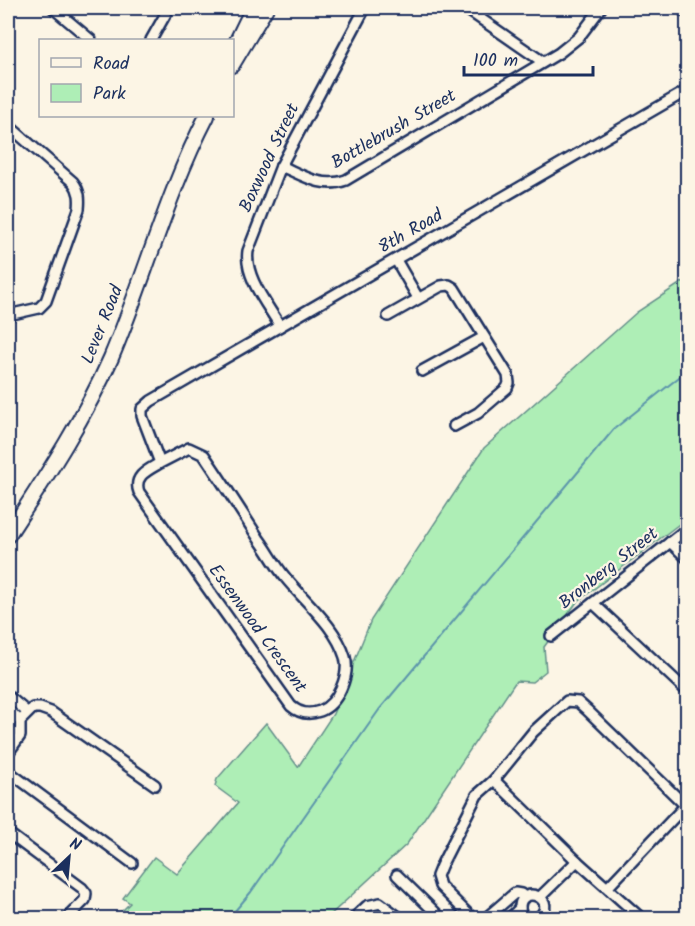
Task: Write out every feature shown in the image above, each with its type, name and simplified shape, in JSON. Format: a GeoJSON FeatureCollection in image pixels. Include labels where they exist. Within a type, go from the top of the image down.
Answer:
{"type":"FeatureCollection","features":[{"type":"Feature","properties":{"kind":"main road"},"geometry":{"type":"LineString","coordinates":[[234,46],[253,8]]}},
{"type":"Feature","properties":{"kind":"main road"},"geometry":{"type":"LineString","coordinates":[[234,62],[266,8]]}},
{"type":"Feature","properties":{"kind":"main road"},"geometry":{"type":"LineString","coordinates":[[683,8],[687,11]]}},
{"type":"Feature","properties":{"kind":"main road","name":"Lever Road"},"geometry":{"type":"LineString","coordinates":[[8,519],[50,462],[94,385],[114,338],[170,186],[201,117]]}},
{"type":"Feature","properties":{"kind":"main road","name":"Lever Road"},"geometry":{"type":"LineString","coordinates":[[8,536],[55,463],[100,382],[186,157],[206,117]]}},
{"type":"Feature","properties":{"kind":"street"},"geometry":{"type":"LineString","coordinates":[[53,8],[90,39]]}},
{"type":"Feature","properties":{"kind":"street"},"geometry":{"type":"LineString","coordinates":[[151,39],[168,8]]}},
{"type":"Feature","properties":{"kind":"street","name":"Boxwood Street"},"geometry":{"type":"LineString","coordinates":[[280,326],[252,277],[247,259],[260,215],[281,166],[365,8]]}},
{"type":"Feature","properties":{"kind":"street"},"geometry":{"type":"LineString","coordinates":[[465,8],[543,62]]}},
{"type":"Feature","properties":{"kind":"street","name":"Bottlebrush Street"},"geometry":{"type":"LineString","coordinates":[[281,166],[316,182],[330,185],[339,183],[559,54],[579,37],[601,8]]}},
{"type":"Feature","properties":{"kind":"street","name":"8th Road"},"geometry":{"type":"LineString","coordinates":[[160,463],[141,412],[144,406],[151,401],[687,90]]}},
{"type":"Feature","properties":{"kind":"street"},"geometry":{"type":"LineString","coordinates":[[8,125],[73,182],[77,187],[80,200],[79,209],[46,301],[39,308],[8,315]]}},
{"type":"Feature","properties":{"kind":"street"},"geometry":{"type":"LineString","coordinates":[[396,260],[418,298]]}},
{"type":"Feature","properties":{"kind":"street"},"geometry":{"type":"LineString","coordinates":[[388,316],[441,286],[449,285],[454,288],[508,375],[509,386],[478,413],[454,426]]}},
{"type":"Feature","properties":{"kind":"street"},"geometry":{"type":"LineString","coordinates":[[422,371],[484,337]]}},
{"type":"Feature","properties":{"kind":"street","name":"Essenwood Crescent"},"geometry":{"type":"LineString","coordinates":[[189,447],[204,455],[284,576],[336,638],[346,659],[346,666],[344,682],[329,706],[314,713],[300,713],[291,706],[139,492],[136,484],[138,479],[160,463],[189,447]]}},
{"type":"Feature","properties":{"kind":"street","name":"Bronberg Street"},"geometry":{"type":"LineString","coordinates":[[551,636],[687,528]]}},
{"type":"Feature","properties":{"kind":"street"},"geometry":{"type":"LineString","coordinates":[[670,542],[687,559]]}},
{"type":"Feature","properties":{"kind":"street"},"geometry":{"type":"LineString","coordinates":[[593,603],[687,692]]}},
{"type":"Feature","properties":{"kind":"street"},"geometry":{"type":"LineString","coordinates":[[8,696],[27,712]]}},
{"type":"Feature","properties":{"kind":"street"},"geometry":{"type":"LineString","coordinates":[[472,918],[440,886],[437,876],[477,795],[494,780],[533,732],[564,703],[571,700],[578,702],[686,807],[608,887]]}},
{"type":"Feature","properties":{"kind":"street"},"geometry":{"type":"LineString","coordinates":[[8,753],[20,735],[20,721],[27,712],[36,708],[51,712],[155,785]]}},
{"type":"Feature","properties":{"kind":"street"},"geometry":{"type":"LineString","coordinates":[[8,709],[20,721]]}},
{"type":"Feature","properties":{"kind":"street"},"geometry":{"type":"LineString","coordinates":[[8,771],[132,864]]}},
{"type":"Feature","properties":{"kind":"street"},"geometry":{"type":"LineString","coordinates":[[494,780],[577,861],[640,918]]}},
{"type":"Feature","properties":{"kind":"street"},"geometry":{"type":"LineString","coordinates":[[8,833],[86,893],[85,900],[67,918]]}},
{"type":"Feature","properties":{"kind":"street"},"geometry":{"type":"LineString","coordinates":[[540,897],[577,861]]}},
{"type":"Feature","properties":{"kind":"street"},"geometry":{"type":"LineString","coordinates":[[398,875],[441,918]]}},
{"type":"Feature","properties":{"kind":"street"},"geometry":{"type":"LineString","coordinates":[[486,918],[515,893],[524,897],[532,895],[540,897],[545,904],[542,918]]}},
{"type":"Feature","properties":{"kind":"street"},"geometry":{"type":"LineString","coordinates":[[510,918],[520,908],[524,897]]}},
{"type":"Feature","properties":{"kind":"street"},"geometry":{"type":"LineString","coordinates":[[354,918],[367,906],[380,903],[400,918]]}},
{"type":"Feature","properties":{"kind":"street"},"geometry":{"type":"LineString","coordinates":[[520,908],[523,916],[527,918]]}},
{"type":"Feature","properties":{"kind":"green space"},"geometry":{"type":"Polygon","coordinates":[[[687,279],[687,518],[577,602],[544,647],[546,671],[532,682],[516,681],[407,844],[327,918],[115,918],[130,903],[123,898],[154,857],[177,874],[238,803],[215,786],[217,779],[266,723],[298,767],[333,714],[371,620],[484,448],[637,312],[687,279]]]}},
{"type":"Feature","properties":{"kind":"waterway"},"geometry":{"type":"LineString","coordinates":[[229,918],[251,892],[379,710],[614,429],[688,370]]}}]}
